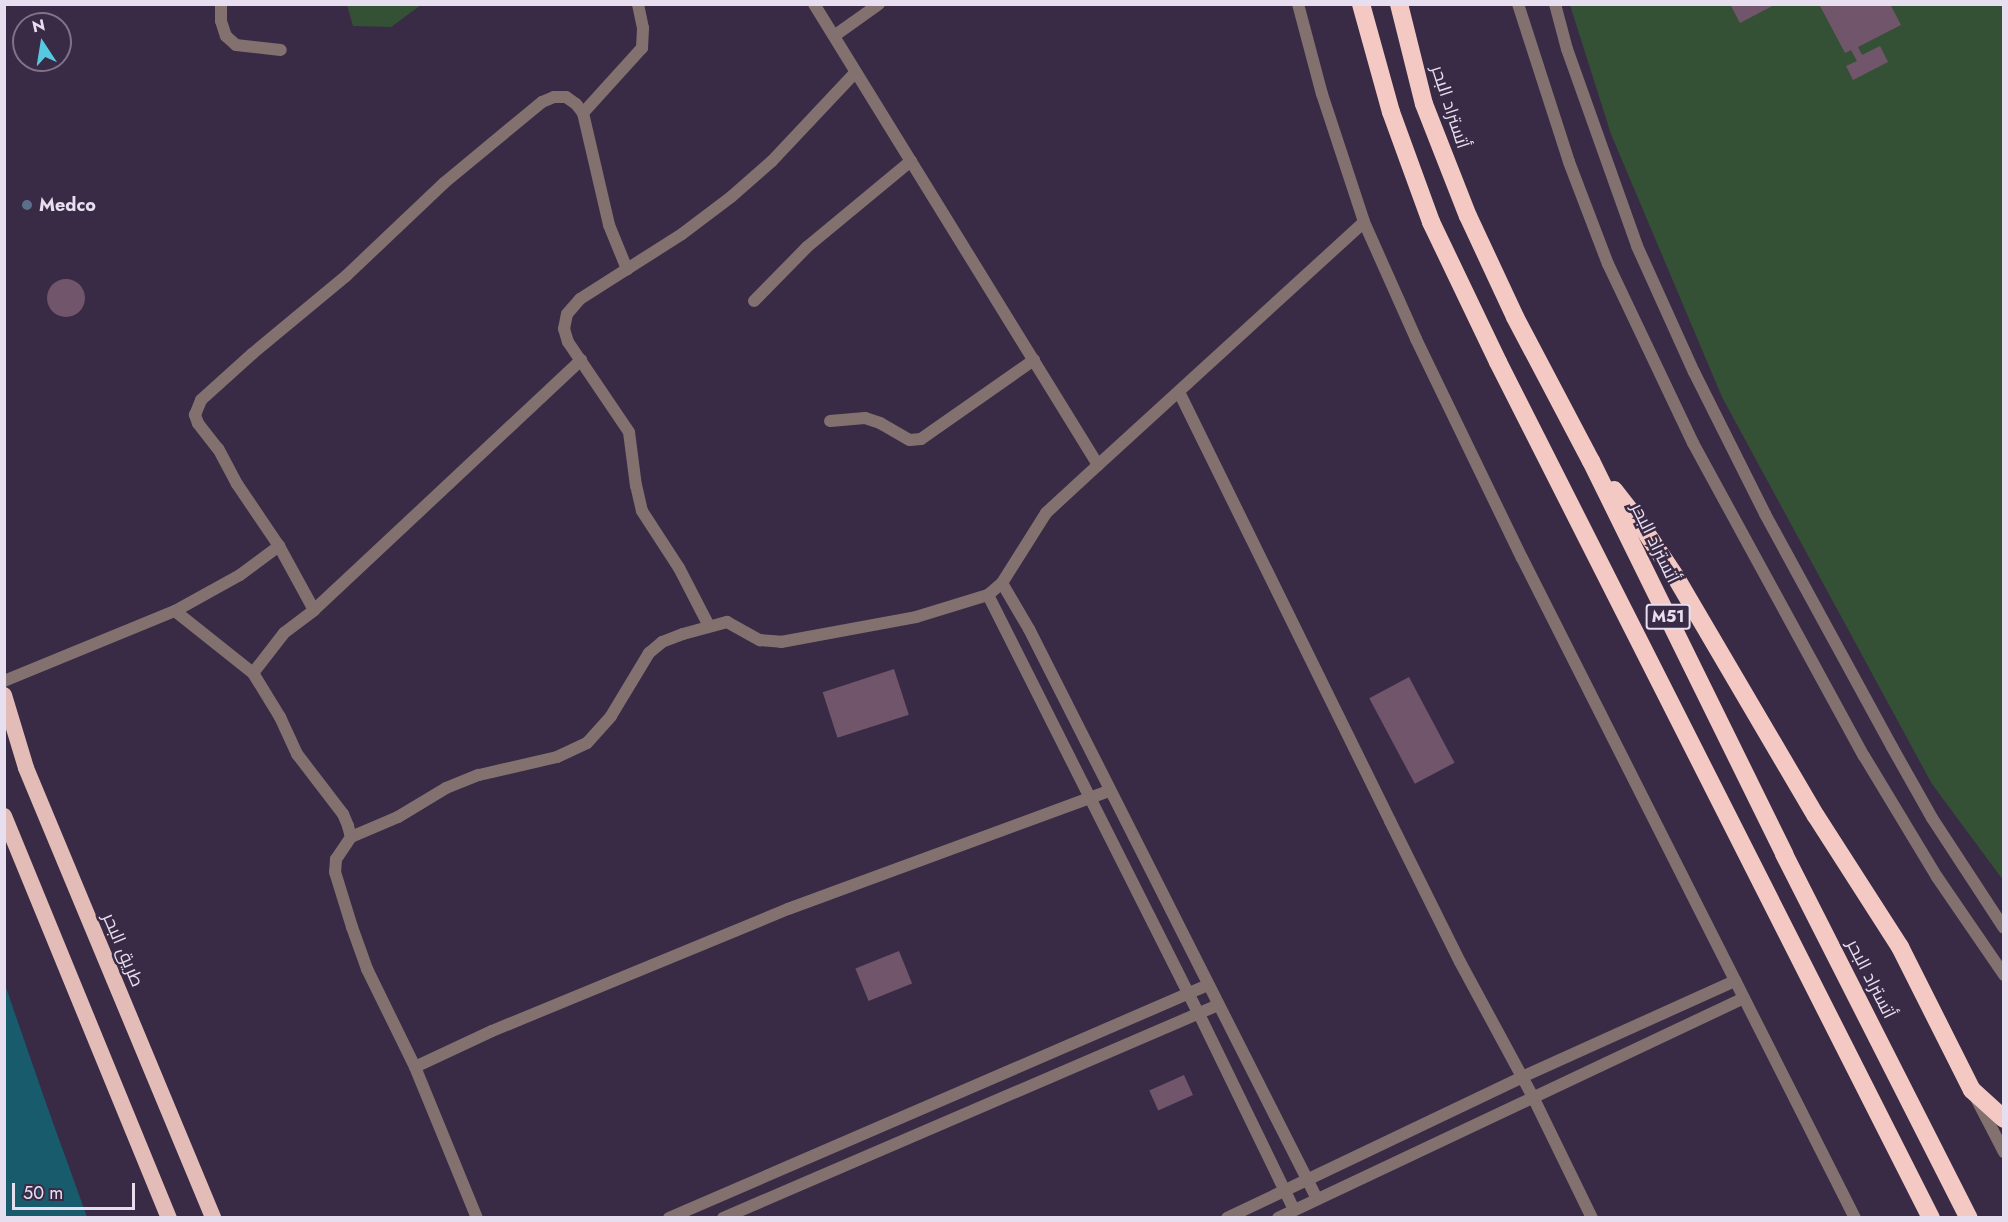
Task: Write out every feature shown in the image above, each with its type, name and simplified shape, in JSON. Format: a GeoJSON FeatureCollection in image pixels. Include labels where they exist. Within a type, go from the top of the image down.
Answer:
{"type":"FeatureCollection","features":[{"type":"Feature","properties":{"kind":"highway","name":"M51"},"geometry":{"type":"LineString","coordinates":[[1361,4],[1391,112],[1431,222],[1503,373],[1931,1218]]}},
{"type":"Feature","properties":{"kind":"highway","name":"أتستراد البحر"},"geometry":{"type":"LineString","coordinates":[[1399,4],[1424,104],[1468,216],[1515,317],[1591,461],[1784,854],[1969,1218]]}},
{"type":"Feature","properties":{"kind":"highway"},"geometry":{"type":"LineString","coordinates":[[1591,461],[1639,522],[1675,576],[1816,816],[1900,947],[1972,1090],[2004,1119]]}},
{"type":"Feature","properties":{"kind":"highway","name":"طريق البحر"},"geometry":{"type":"LineString","coordinates":[[4,695],[26,768],[213,1218]]}},
{"type":"Feature","properties":{"kind":"highway"},"geometry":{"type":"LineString","coordinates":[[4,816],[169,1218]]}},
{"type":"Feature","properties":{"kind":"street"},"geometry":{"type":"LineString","coordinates":[[221,4],[221,21],[226,36],[236,45],[281,50]]}},
{"type":"Feature","properties":{"kind":"street"},"geometry":{"type":"LineString","coordinates":[[583,113],[642,48],[643,28],[638,4]]}},
{"type":"Feature","properties":{"kind":"street"},"geometry":{"type":"LineString","coordinates":[[814,4],[1098,465]]}},
{"type":"Feature","properties":{"kind":"street"},"geometry":{"type":"LineString","coordinates":[[834,36],[879,4]]}},
{"type":"Feature","properties":{"kind":"street"},"geometry":{"type":"LineString","coordinates":[[1298,4],[1322,94],[1364,222],[1450,412],[1854,1218]]}},
{"type":"Feature","properties":{"kind":"street"},"geometry":{"type":"LineString","coordinates":[[1518,4],[1569,162],[1608,264],[1693,443],[1864,756],[1936,877],[2004,975]]}},
{"type":"Feature","properties":{"kind":"street"},"geometry":{"type":"LineString","coordinates":[[1555,4],[1582,94],[1637,246],[1699,381],[1765,514],[1892,747],[1932,818],[2004,928]]}},
{"type":"Feature","properties":{"kind":"street"},"geometry":{"type":"LineString","coordinates":[[709,626],[679,568],[642,511],[636,486],[630,432],[568,342],[564,329],[567,314],[580,299],[682,234],[731,197],[772,161],[856,72]]}},
{"type":"Feature","properties":{"kind":"street"},"geometry":{"type":"LineString","coordinates":[[314,610],[279,546],[237,484],[218,449],[198,423],[195,415],[196,407],[252,354],[346,276],[444,183],[542,102],[554,97],[566,97],[583,113],[609,225],[627,269]]}},
{"type":"Feature","properties":{"kind":"street"},"geometry":{"type":"LineString","coordinates":[[754,301],[807,247],[911,161]]}},
{"type":"Feature","properties":{"kind":"street"},"geometry":{"type":"LineString","coordinates":[[477,1218],[415,1067],[367,969],[335,872],[336,859],[351,837],[384,825],[446,788],[479,775],[574,751],[601,730],[650,654],[662,642],[727,622],[760,640],[781,642],[916,617],[988,595],[1002,584],[1039,522],[1098,465],[1180,394],[1364,222]]}},
{"type":"Feature","properties":{"kind":"street"},"geometry":{"type":"LineString","coordinates":[[254,673],[284,633],[314,610],[581,360]]}},
{"type":"Feature","properties":{"kind":"street"},"geometry":{"type":"LineString","coordinates":[[830,422],[865,418],[880,423],[910,440],[921,439],[1034,360]]}},
{"type":"Feature","properties":{"kind":"street"},"geometry":{"type":"LineString","coordinates":[[1180,394],[1390,821],[1533,1097],[1592,1218]]}},
{"type":"Feature","properties":{"kind":"street"},"geometry":{"type":"LineString","coordinates":[[4,681],[175,611],[240,575],[279,546]]}},
{"type":"Feature","properties":{"kind":"street"},"geometry":{"type":"LineString","coordinates":[[1002,584],[1029,629],[1108,791],[1317,1199]]}},
{"type":"Feature","properties":{"kind":"street"},"geometry":{"type":"LineString","coordinates":[[988,595],[1088,798],[1199,1014],[1294,1210]]}},
{"type":"Feature","properties":{"kind":"street"},"geometry":{"type":"LineString","coordinates":[[175,611],[254,673],[280,717],[297,754],[342,814],[351,837]]}},
{"type":"Feature","properties":{"kind":"street"},"geometry":{"type":"LineString","coordinates":[[415,1067],[481,1035],[788,909],[1108,791]]}},
{"type":"Feature","properties":{"kind":"street"},"geometry":{"type":"LineString","coordinates":[[1227,1218],[1285,1188],[1521,1077],[1735,981]]}},
{"type":"Feature","properties":{"kind":"street"},"geometry":{"type":"LineString","coordinates":[[669,1218],[1208,985]]}},
{"type":"Feature","properties":{"kind":"street"},"geometry":{"type":"LineString","coordinates":[[1278,1218],[1744,998]]}},
{"type":"Feature","properties":{"kind":"street"},"geometry":{"type":"LineString","coordinates":[[723,1218],[1218,1005]]}},
{"type":"Feature","properties":{"kind":"street"},"geometry":{"type":"LineString","coordinates":[[1972,1090],[2004,1152]]}},
{"type":"Feature","properties":{"kind":"green space"},"geometry":{"type":"Polygon","coordinates":[[[347,4],[421,5],[391,27],[353,26],[347,4]]]}},
{"type":"Feature","properties":{"kind":"green space"},"geometry":{"type":"Polygon","coordinates":[[[1570,5],[2003,5],[2003,880],[1932,784],[1722,397],[1611,134],[1570,5]]]}},
{"type":"Feature","properties":{"kind":"water"},"geometry":{"type":"Polygon","coordinates":[[[4,982],[47,1106],[87,1217],[5,1217],[4,982]]]}},
{"type":"Feature","properties":{"kind":"building"},"geometry":{"type":"Polygon","coordinates":[[[1730,4],[1776,4],[1740,23],[1730,4]]]}},
{"type":"Feature","properties":{"kind":"building"},"geometry":{"type":"Polygon","coordinates":[[[1819,4],[1890,4],[1901,25],[1858,47],[1862,55],[1880,46],[1888,62],[1853,80],[1846,66],[1857,61],[1851,50],[1845,53],[1819,4]]]}},
{"type":"Feature","properties":{"kind":"building"},"geometry":{"type":"Polygon","coordinates":[[[66,279],[79,285],[85,298],[79,311],[66,317],[53,311],[47,298],[53,285],[66,279]]]}},
{"type":"Feature","properties":{"kind":"building"},"geometry":{"type":"Polygon","coordinates":[[[894,669],[909,715],[838,738],[823,692],[894,669]]]}},
{"type":"Feature","properties":{"kind":"building"},"geometry":{"type":"Polygon","coordinates":[[[1409,677],[1455,763],[1415,784],[1369,698],[1409,677]]]}},
{"type":"Feature","properties":{"kind":"building"},"geometry":{"type":"Polygon","coordinates":[[[899,951],[912,983],[869,1001],[855,969],[899,951]]]}},
{"type":"Feature","properties":{"kind":"building"},"geometry":{"type":"Polygon","coordinates":[[[1184,1075],[1193,1095],[1158,1111],[1149,1090],[1184,1075]]]}},
{"type":"Feature","properties":{"kind":"place","name":"Medco"},"geometry":{"type":"Point","coordinates":[27,205]}}]}
